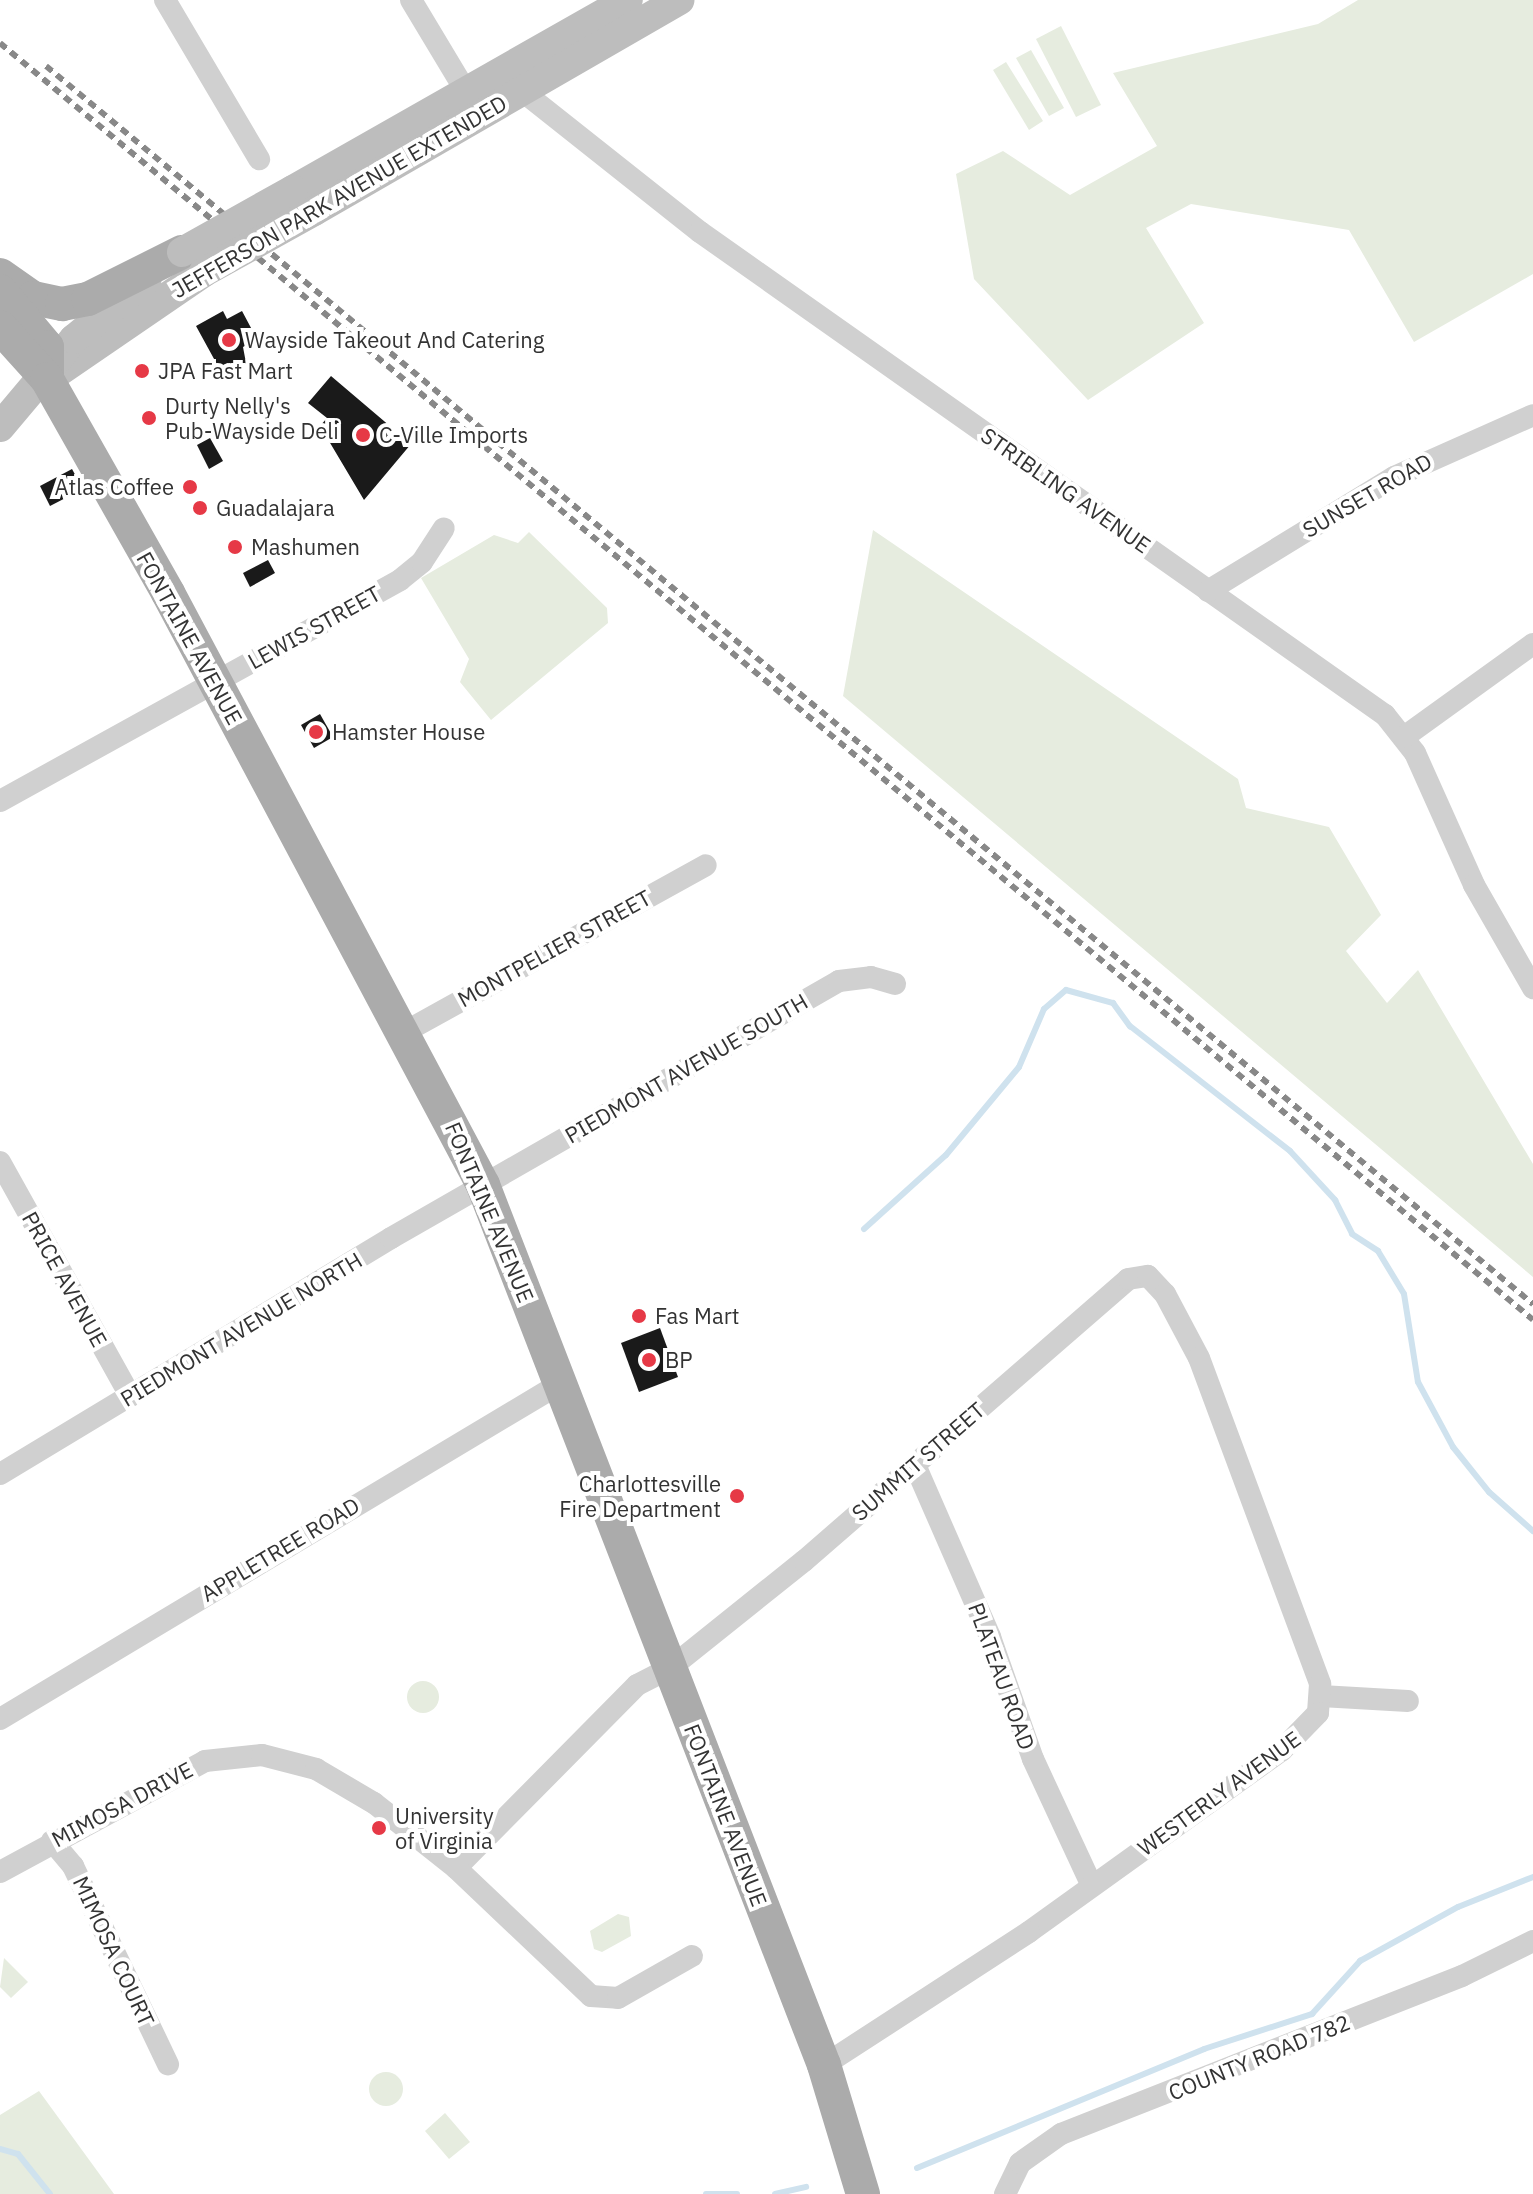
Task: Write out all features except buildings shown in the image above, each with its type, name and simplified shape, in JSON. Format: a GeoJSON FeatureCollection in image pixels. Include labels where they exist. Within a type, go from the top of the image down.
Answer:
{"type":"FeatureCollection","features":[{"type":"Feature","properties":{"kind":"main road"},"geometry":{"type":"LineString","coordinates":[[0,275],[33,298],[62,304],[88,299],[193,262]]}},
{"type":"Feature","properties":{"kind":"main road"},"geometry":{"type":"LineString","coordinates":[[0,291],[47,347],[47,379]]}},
{"type":"Feature","properties":{"kind":"main road"},"geometry":{"type":"LineString","coordinates":[[0,327],[47,379]]}},
{"type":"Feature","properties":{"kind":"main road","name":"FONTAINE AVENUE"},"geometry":{"type":"LineString","coordinates":[[47,379],[214,682],[483,1185],[828,2078],[877,2194]]}},
{"type":"Feature","properties":{"kind":"main road","name":"FONTAINE AVENUE"},"geometry":{"type":"LineString","coordinates":[[828,2078],[863,2194]]}},
{"type":"Feature","properties":{"kind":"street"},"geometry":{"type":"LineString","coordinates":[[165,0],[259,159]]}},
{"type":"Feature","properties":{"kind":"street"},"geometry":{"type":"LineString","coordinates":[[411,0],[474,104]]}},
{"type":"Feature","properties":{"kind":"street","name":"JEFFERSON PARK AVENUE EXTENDED"},"geometry":{"type":"LineString","coordinates":[[512,82],[628,0]]}},
{"type":"Feature","properties":{"kind":"street","name":"JEFFERSON PARK AVENUE EXTENDED"},"geometry":{"type":"LineString","coordinates":[[0,427],[47,379],[89,356],[193,262],[512,82],[680,0]]}},
{"type":"Feature","properties":{"kind":"street","name":"STRIBLING AVENUE"},"geometry":{"type":"LineString","coordinates":[[512,82],[700,232],[1385,715],[1404,737],[1474,885],[1533,988]]}},
{"type":"Feature","properties":{"kind":"street","name":"SUNSET ROAD"},"geometry":{"type":"LineString","coordinates":[[1208,591],[1394,477],[1533,415]]}},
{"type":"Feature","properties":{"kind":"street","name":"LEWIS STREET"},"geometry":{"type":"LineString","coordinates":[[0,801],[400,580],[422,562],[444,528]]}},
{"type":"Feature","properties":{"kind":"street"},"geometry":{"type":"LineString","coordinates":[[1404,737],[1533,644]]}},
{"type":"Feature","properties":{"kind":"street","name":"MONTPELIER STREET"},"geometry":{"type":"LineString","coordinates":[[403,1033],[529,957],[706,865]]}},
{"type":"Feature","properties":{"kind":"street","name":"PIEDMONT AVENUE SOUTH"},"geometry":{"type":"LineString","coordinates":[[483,1185],[839,981],[871,977],[895,984]]}},
{"type":"Feature","properties":{"kind":"street","name":"PRICE AVENUE"},"geometry":{"type":"LineString","coordinates":[[0,1162],[130,1396]]}},
{"type":"Feature","properties":{"kind":"street","name":"PIEDMONT AVENUE NORTH"},"geometry":{"type":"LineString","coordinates":[[0,1474],[483,1185]]}},
{"type":"Feature","properties":{"kind":"street","name":"SUMMIT STREET"},"geometry":{"type":"LineString","coordinates":[[669,1669],[915,1465],[1128,1279],[1148,1276],[1165,1294],[1199,1358],[1321,1696]]}},
{"type":"Feature","properties":{"kind":"street","name":"APPLETREE ROAD"},"geometry":{"type":"LineString","coordinates":[[0,1719],[561,1383]]}},
{"type":"Feature","properties":{"kind":"street","name":"PLATEAU ROAD"},"geometry":{"type":"LineString","coordinates":[[915,1465],[990,1637],[1033,1759],[1092,1886]]}},
{"type":"Feature","properties":{"kind":"street"},"geometry":{"type":"LineString","coordinates":[[456,1868],[637,1685],[669,1669]]}},
{"type":"Feature","properties":{"kind":"street"},"geometry":{"type":"LineString","coordinates":[[1321,1696],[1408,1701]]}},
{"type":"Feature","properties":{"kind":"street","name":"WESTERLY AVENUE"},"geometry":{"type":"LineString","coordinates":[[828,2078],[1282,1750],[1310,1725],[1321,1696]]}},
{"type":"Feature","properties":{"kind":"street","name":"MIMOSA DRIVE"},"geometry":{"type":"LineString","coordinates":[[0,1872],[52,1841],[205,1761],[248,1754],[316,1769],[352,1788],[456,1868],[591,1996],[618,1998],[692,1956]]}},
{"type":"Feature","properties":{"kind":"street","name":"MIMOSA COURT"},"geometry":{"type":"LineString","coordinates":[[52,1841],[73,1866],[168,2064]]}},
{"type":"Feature","properties":{"kind":"street","name":"COUNTY ROAD 782"},"geometry":{"type":"LineString","coordinates":[[1005,2194],[1020,2163],[1061,2134],[1448,1981],[1533,1941]]}},
{"type":"Feature","properties":{"kind":"shaded area"},"geometry":{"type":"Polygon","coordinates":[[[1358,0],[1533,0],[1533,274],[1414,342],[1349,230],[1191,204],[1146,228],[1204,323],[1088,400],[974,279],[956,174],[1003,151],[1070,195],[1157,146],[1113,73],[1318,24],[1358,0]]]}},
{"type":"Feature","properties":{"kind":"shaded area"},"geometry":{"type":"Polygon","coordinates":[[[1061,26],[1101,105],[1076,117],[1036,39],[1061,26]]]}},
{"type":"Feature","properties":{"kind":"shaded area"},"geometry":{"type":"Polygon","coordinates":[[[1031,50],[1064,108],[1049,116],[1016,58],[1031,50]]]}},
{"type":"Feature","properties":{"kind":"shaded area"},"geometry":{"type":"Polygon","coordinates":[[[1006,62],[1043,121],[1029,130],[993,70],[1006,62]]]}},
{"type":"Feature","properties":{"kind":"shaded area"},"geometry":{"type":"Polygon","coordinates":[[[873,530],[1238,779],[1246,808],[1329,827],[1381,915],[1346,951],[1387,1003],[1418,970],[1533,1164],[1533,1277],[843,696],[873,530]]]}},
{"type":"Feature","properties":{"kind":"shaded area"},"geometry":{"type":"Polygon","coordinates":[[[529,532],[607,608],[608,623],[491,720],[460,682],[469,659],[421,578],[494,535],[518,543],[529,532]]]}},
{"type":"Feature","properties":{"kind":"shaded area"},"geometry":{"type":"Polygon","coordinates":[[[423,1681],[434,1686],[439,1697],[434,1708],[423,1713],[412,1708],[407,1697],[412,1686],[423,1681]]]}},
{"type":"Feature","properties":{"kind":"shaded area"},"geometry":{"type":"Polygon","coordinates":[[[618,1914],[629,1917],[631,1936],[602,1952],[594,1949],[590,1931],[618,1914]]]}},
{"type":"Feature","properties":{"kind":"shaded area"},"geometry":{"type":"Polygon","coordinates":[[[4,1958],[28,1982],[11,1998],[0,1987],[4,1958]]]}},
{"type":"Feature","properties":{"kind":"shaded area"},"geometry":{"type":"Polygon","coordinates":[[[386,2072],[398,2077],[403,2089],[398,2101],[386,2106],[374,2101],[369,2089],[374,2077],[386,2072]]]}},
{"type":"Feature","properties":{"kind":"shaded area"},"geometry":{"type":"Polygon","coordinates":[[[39,2091],[114,2194],[0,2194],[0,2115],[39,2091]]]}},
{"type":"Feature","properties":{"kind":"shaded area"},"geometry":{"type":"Polygon","coordinates":[[[445,2113],[470,2142],[449,2159],[425,2131],[445,2113]]]}},
{"type":"Feature","properties":{"kind":"waterway"},"geometry":{"type":"LineString","coordinates":[[864,1229],[946,1155],[1019,1067],[1044,1009],[1066,990],[1113,1003],[1130,1026],[1290,1151],[1335,1200],[1352,1234],[1378,1251],[1404,1294],[1418,1382],[1453,1447],[1489,1492],[1533,1531]]}},
{"type":"Feature","properties":{"kind":"waterway"},"geometry":{"type":"LineString","coordinates":[[917,2168],[1204,2049],[1312,2014],[1360,1961],[1458,1907],[1533,1877]]}},
{"type":"Feature","properties":{"kind":"waterway"},"geometry":{"type":"LineString","coordinates":[[0,2149],[18,2154],[50,2194]]}},
{"type":"Feature","properties":{"kind":"waterway"},"geometry":{"type":"LineString","coordinates":[[775,2194],[806,2187]]}},
{"type":"Feature","properties":{"kind":"waterway"},"geometry":{"type":"LineString","coordinates":[[706,2194],[737,2194]]}},
{"type":"Feature","properties":{"kind":"railway"},"geometry":{"type":"LineString","coordinates":[[0,43],[1533,1320]]}},
{"type":"Feature","properties":{"kind":"railway"},"geometry":{"type":"LineString","coordinates":[[46,66],[1533,1304]]}},
{"type":"Feature","properties":{"kind":"place","name":"Wayside Takeout And Catering"},"geometry":{"type":"Point","coordinates":[229,340]}},
{"type":"Feature","properties":{"kind":"place","name":"JPA Fast Mart"},"geometry":{"type":"Point","coordinates":[142,371]}},
{"type":"Feature","properties":{"kind":"place","name":"Durty Nelly's Pub-Wayside Deli"},"geometry":{"type":"Point","coordinates":[149,418]}},
{"type":"Feature","properties":{"kind":"place","name":"C-Ville Imports"},"geometry":{"type":"Point","coordinates":[363,435]}},
{"type":"Feature","properties":{"kind":"place","name":"Atlas Coffee"},"geometry":{"type":"Point","coordinates":[190,487]}},
{"type":"Feature","properties":{"kind":"place","name":"Guadalajara"},"geometry":{"type":"Point","coordinates":[200,508]}},
{"type":"Feature","properties":{"kind":"place","name":"Mashumen"},"geometry":{"type":"Point","coordinates":[235,547]}},
{"type":"Feature","properties":{"kind":"place","name":"Hamster House"},"geometry":{"type":"Point","coordinates":[316,732]}},
{"type":"Feature","properties":{"kind":"place","name":"Fas Mart"},"geometry":{"type":"Point","coordinates":[639,1316]}},
{"type":"Feature","properties":{"kind":"place","name":"BP"},"geometry":{"type":"Point","coordinates":[649,1360]}},
{"type":"Feature","properties":{"kind":"place","name":"Charlottesville Fire Department"},"geometry":{"type":"Point","coordinates":[737,1496]}},
{"type":"Feature","properties":{"kind":"place","name":"University of Virginia"},"geometry":{"type":"Point","coordinates":[379,1828]}}]}
